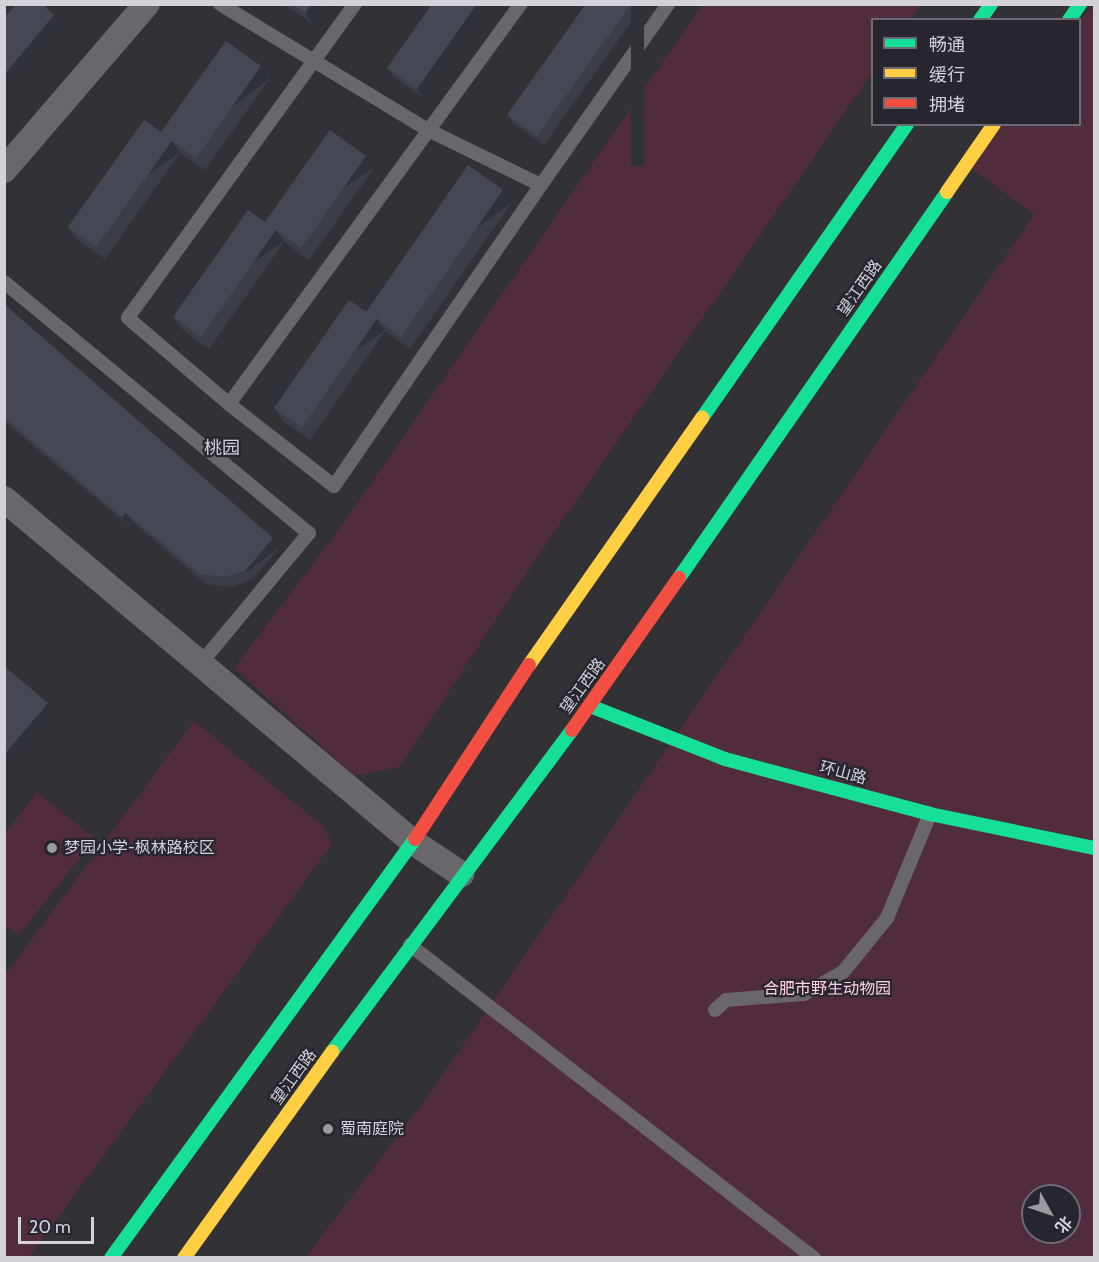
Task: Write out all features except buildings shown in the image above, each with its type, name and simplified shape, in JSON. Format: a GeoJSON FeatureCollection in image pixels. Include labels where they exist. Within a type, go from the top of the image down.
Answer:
{"type":"FeatureCollection","features":[{"type":"Feature","properties":{"kind":"main road"},"geometry":{"type":"LineString","coordinates":[[981,18],[991,4]]}},
{"type":"Feature","properties":{"kind":"main road"},"geometry":{"type":"LineString","coordinates":[[1070,18],[1080,4]]}},
{"type":"Feature","properties":{"kind":"main road"},"geometry":{"type":"LineString","coordinates":[[111,1257],[413,842],[535,657],[906,126]]}},
{"type":"Feature","properties":{"kind":"main road","name":"望江西路"},"geometry":{"type":"LineString","coordinates":[[184,1257],[461,874],[590,706],[993,126]]}},
{"type":"Feature","properties":{"kind":"main road","name":"环山路"},"geometry":{"type":"LineString","coordinates":[[590,706],[725,759],[930,814],[1095,848]]}},
{"type":"Feature","properties":{"kind":"street"},"geometry":{"type":"LineString","coordinates":[[4,170],[147,4]]}},
{"type":"Feature","properties":{"kind":"street"},"geometry":{"type":"LineString","coordinates":[[4,499],[413,842],[461,874]]}},
{"type":"Feature","properties":{"kind":"lane"},"geometry":{"type":"LineString","coordinates":[[220,4],[313,63],[428,130],[541,185]]}},
{"type":"Feature","properties":{"kind":"lane"},"geometry":{"type":"LineString","coordinates":[[355,4],[128,318],[229,404],[334,486],[668,4]]}},
{"type":"Feature","properties":{"kind":"lane"},"geometry":{"type":"LineString","coordinates":[[229,404],[521,4]]}},
{"type":"Feature","properties":{"kind":"lane"},"geometry":{"type":"LineString","coordinates":[[4,282],[309,533],[201,663]]}},
{"type":"Feature","properties":{"kind":"lane"},"geometry":{"type":"LineString","coordinates":[[716,1010],[726,1000],[804,994],[843,972],[887,918],[930,814]]}},
{"type":"Feature","properties":{"kind":"lane"},"geometry":{"type":"LineString","coordinates":[[410,945],[814,1257]]}},
{"type":"Feature","properties":{"kind":"green space"},"geometry":{"type":"Polygon","coordinates":[[[702,5],[920,5],[911,18],[871,18],[871,74],[540,553],[399,767],[355,776],[234,668],[343,524],[702,5]]]}},
{"type":"Feature","properties":{"kind":"green space","name":"合肥市野生动物园"},"geometry":{"type":"Polygon","coordinates":[[[1094,5],[1094,1257],[305,1258],[428,1096],[1034,214],[966,165],[993,126],[1081,126],[1081,19],[1094,5]]]}},
{"type":"Feature","properties":{"kind":"green space"},"geometry":{"type":"Polygon","coordinates":[[[194,721],[323,826],[332,844],[29,1257],[5,1257],[5,975],[194,721]]]}},
{"type":"Feature","properties":{"kind":"green space"},"geometry":{"type":"Polygon","coordinates":[[[37,792],[95,839],[18,936],[5,925],[5,833],[37,792]]]}},
{"type":"Feature","properties":{"kind":"traffic: fast"},"geometry":{"type":"LineString","coordinates":[[981,18],[991,4]]}},
{"type":"Feature","properties":{"kind":"traffic: fast"},"geometry":{"type":"LineString","coordinates":[[1070,18],[1080,4]]}},
{"type":"Feature","properties":{"kind":"traffic: fast"},"geometry":{"type":"LineString","coordinates":[[702,418],[906,126]]}},
{"type":"Feature","properties":{"kind":"traffic: fast"},"geometry":{"type":"LineString","coordinates":[[679,578],[947,192]]}},
{"type":"Feature","properties":{"kind":"traffic: fast"},"geometry":{"type":"LineString","coordinates":[[590,706],[725,759],[930,814],[1094,848]]}},
{"type":"Feature","properties":{"kind":"traffic: fast"},"geometry":{"type":"LineString","coordinates":[[332,1052],[572,730]]}},
{"type":"Feature","properties":{"kind":"traffic: fast"},"geometry":{"type":"LineString","coordinates":[[111,1258],[415,839]]}},
{"type":"Feature","properties":{"kind":"traffic: slow"},"geometry":{"type":"LineString","coordinates":[[947,192],[993,126]]}},
{"type":"Feature","properties":{"kind":"traffic: slow"},"geometry":{"type":"LineString","coordinates":[[529,665],[702,418]]}},
{"type":"Feature","properties":{"kind":"traffic: slow"},"geometry":{"type":"LineString","coordinates":[[184,1258],[332,1052]]}},
{"type":"Feature","properties":{"kind":"traffic: jam"},"geometry":{"type":"LineString","coordinates":[[572,730],[679,578]]}},
{"type":"Feature","properties":{"kind":"traffic: jam"},"geometry":{"type":"LineString","coordinates":[[415,839],[529,665]]}},
{"type":"Feature","properties":{"kind":"place","name":"梦园小学-枫林路校区"},"geometry":{"type":"Point","coordinates":[52,848]}},
{"type":"Feature","properties":{"kind":"place","name":"蜀南庭院"},"geometry":{"type":"Point","coordinates":[328,1129]}},
{"type":"Feature","properties":{"kind":"district","name":"桃园"},"geometry":{"type":"Point","coordinates":[222,448]}}]}
